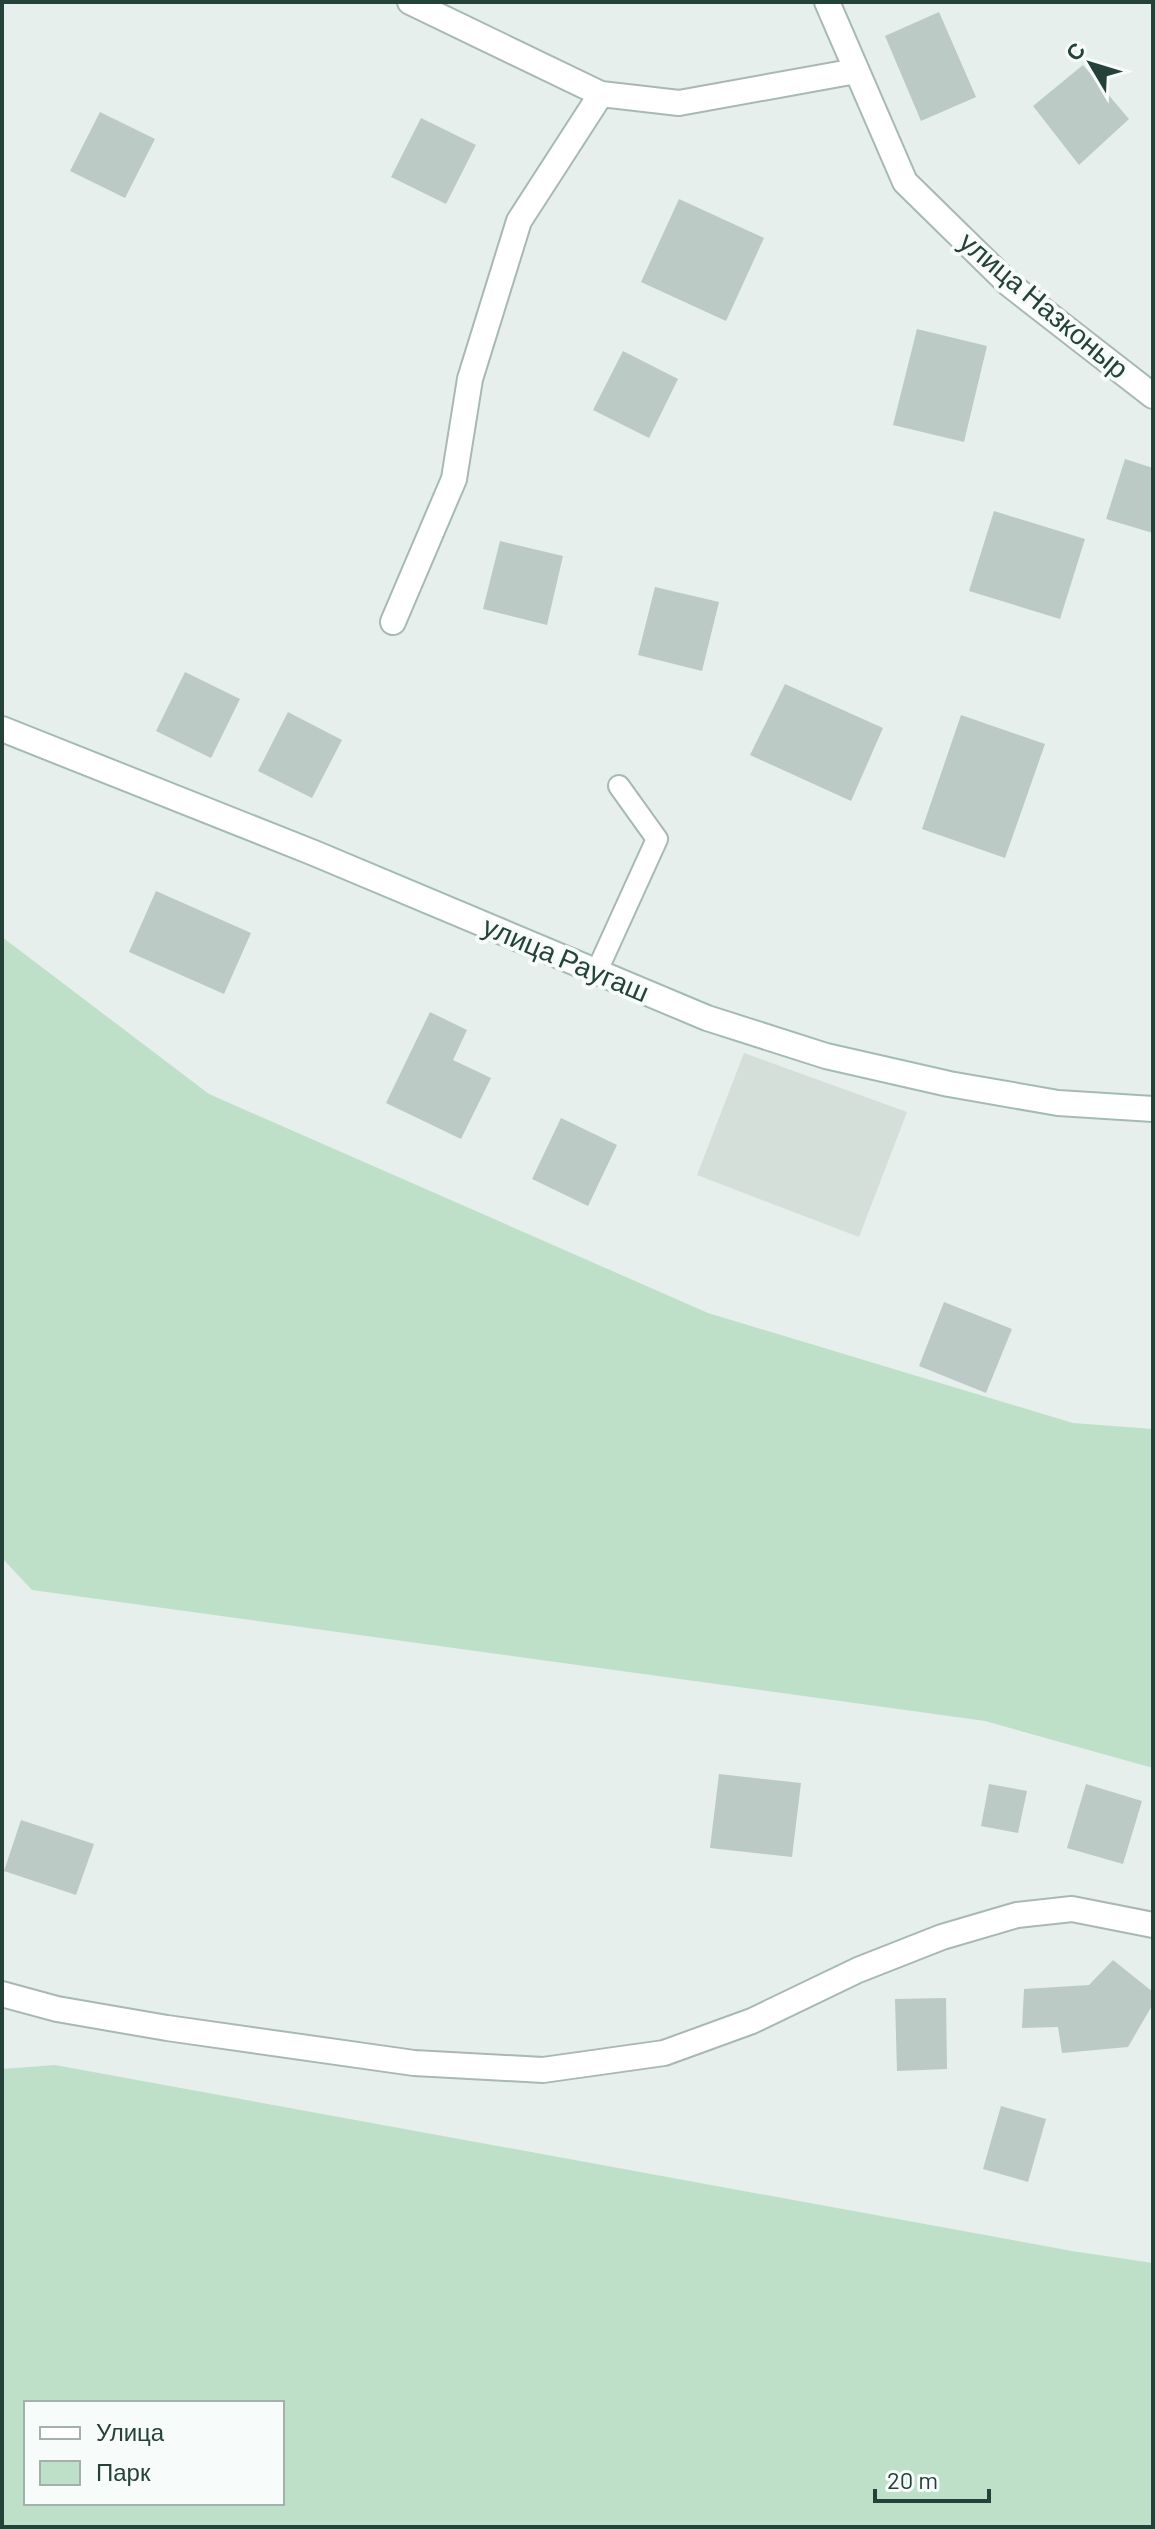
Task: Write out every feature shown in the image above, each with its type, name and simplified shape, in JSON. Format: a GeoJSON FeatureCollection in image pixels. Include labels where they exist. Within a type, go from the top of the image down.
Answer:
{"type":"FeatureCollection","features":[{"type":"Feature","properties":{"kind":"street"},"geometry":{"type":"LineString","coordinates":[[410,2],[601,94],[679,103],[856,71]]}},
{"type":"Feature","properties":{"kind":"street","name":"улица Назконыр"},"geometry":{"type":"LineString","coordinates":[[827,2],[905,182],[1009,284],[1153,396]]}},
{"type":"Feature","properties":{"kind":"street"},"geometry":{"type":"LineString","coordinates":[[393,622],[454,479],[470,379],[519,221],[601,94]]}},
{"type":"Feature","properties":{"kind":"street","name":"улица Раугаш"},"geometry":{"type":"LineString","coordinates":[[2,729],[314,853],[707,1018],[826,1056],[949,1084],[1058,1103],[1153,1109]]}},
{"type":"Feature","properties":{"kind":"street"},"geometry":{"type":"LineString","coordinates":[[2,1994],[57,2009],[290,2046],[414,2063],[543,2070],[664,2053],[752,2021],[858,1970],[942,1937],[1017,1915],[1072,1909],[1153,1925]]}},
{"type":"Feature","properties":{"kind":"lane"},"geometry":{"type":"LineString","coordinates":[[596,973],[657,839],[619,786]]}},
{"type":"Feature","properties":{"kind":"shaded area"},"geometry":{"type":"Polygon","coordinates":[[[744,1053],[907,1112],[859,1237],[697,1175],[744,1053]]]}},
{"type":"Feature","properties":{"kind":"green space"},"geometry":{"type":"Polygon","coordinates":[[[2,937],[209,1094],[708,1313],[1073,1423],[1153,1429],[1153,1768],[985,1721],[32,1590],[2,1558],[2,937]]]}},
{"type":"Feature","properties":{"kind":"green space"},"geometry":{"type":"Polygon","coordinates":[[[55,2065],[1072,2251],[1153,2263],[1153,2527],[2,2527],[2,2069],[55,2065]]]}},
{"type":"Feature","properties":{"kind":"building"},"geometry":{"type":"Polygon","coordinates":[[[939,12],[976,97],[921,121],[885,36],[939,12]]]}},
{"type":"Feature","properties":{"kind":"building"},"geometry":{"type":"Polygon","coordinates":[[[1083,65],[1129,119],[1079,165],[1033,106],[1083,65]]]}},
{"type":"Feature","properties":{"kind":"building"},"geometry":{"type":"Polygon","coordinates":[[[100,112],[155,139],[125,198],[70,171],[100,112]]]}},
{"type":"Feature","properties":{"kind":"building"},"geometry":{"type":"Polygon","coordinates":[[[421,118],[476,145],[446,204],[391,177],[421,118]]]}},
{"type":"Feature","properties":{"kind":"building"},"geometry":{"type":"Polygon","coordinates":[[[679,199],[764,238],[726,321],[641,282],[679,199]]]}},
{"type":"Feature","properties":{"kind":"building"},"geometry":{"type":"Polygon","coordinates":[[[917,329],[987,346],[964,442],[893,425],[917,329]]]}},
{"type":"Feature","properties":{"kind":"building"},"geometry":{"type":"Polygon","coordinates":[[[623,351],[678,379],[649,438],[593,410],[623,351]]]}},
{"type":"Feature","properties":{"kind":"building"},"geometry":{"type":"Polygon","coordinates":[[[1125,459],[1153,468],[1153,533],[1106,519],[1125,459]]]}},
{"type":"Feature","properties":{"kind":"building"},"geometry":{"type":"Polygon","coordinates":[[[994,511],[1085,539],[1060,619],[969,591],[994,511]]]}},
{"type":"Feature","properties":{"kind":"building"},"geometry":{"type":"Polygon","coordinates":[[[500,541],[563,556],[547,625],[483,609],[500,541]]]}},
{"type":"Feature","properties":{"kind":"building"},"geometry":{"type":"Polygon","coordinates":[[[655,587],[719,602],[702,671],[638,655],[655,587]]]}},
{"type":"Feature","properties":{"kind":"building"},"geometry":{"type":"Polygon","coordinates":[[[185,672],[240,699],[211,758],[156,731],[185,672]]]}},
{"type":"Feature","properties":{"kind":"building"},"geometry":{"type":"Polygon","coordinates":[[[785,684],[883,728],[851,801],[750,755],[785,684]]]}},
{"type":"Feature","properties":{"kind":"building"},"geometry":{"type":"Polygon","coordinates":[[[288,712],[342,740],[312,798],[258,771],[288,712]]]}},
{"type":"Feature","properties":{"kind":"building"},"geometry":{"type":"Polygon","coordinates":[[[961,715],[1045,744],[1005,858],[922,829],[961,715]]]}},
{"type":"Feature","properties":{"kind":"building"},"geometry":{"type":"Polygon","coordinates":[[[156,891],[251,933],[224,994],[129,952],[156,891]]]}},
{"type":"Feature","properties":{"kind":"building"},"geometry":{"type":"Polygon","coordinates":[[[430,1012],[467,1030],[453,1060],[491,1078],[461,1139],[386,1103],[430,1012]]]}},
{"type":"Feature","properties":{"kind":"building"},"geometry":{"type":"Polygon","coordinates":[[[561,1118],[617,1145],[588,1206],[532,1179],[561,1118]]]}},
{"type":"Feature","properties":{"kind":"building"},"geometry":{"type":"Polygon","coordinates":[[[944,1302],[1012,1329],[986,1393],[919,1366],[944,1302]]]}},
{"type":"Feature","properties":{"kind":"building"},"geometry":{"type":"Polygon","coordinates":[[[719,1774],[801,1783],[792,1857],[710,1848],[719,1774]]]}},
{"type":"Feature","properties":{"kind":"building"},"geometry":{"type":"Polygon","coordinates":[[[989,1784],[1027,1791],[1018,1833],[981,1826],[989,1784]]]}},
{"type":"Feature","properties":{"kind":"building"},"geometry":{"type":"Polygon","coordinates":[[[1086,1784],[1142,1801],[1123,1864],[1067,1848],[1086,1784]]]}},
{"type":"Feature","properties":{"kind":"building"},"geometry":{"type":"Polygon","coordinates":[[[21,1820],[94,1844],[76,1895],[4,1871],[21,1820]]]}},
{"type":"Feature","properties":{"kind":"building"},"geometry":{"type":"Polygon","coordinates":[[[1113,1960],[1153,1992],[1153,2004],[1128,2047],[1062,2053],[1058,2027],[1022,2028],[1024,1989],[1089,1985],[1113,1960]]]}},
{"type":"Feature","properties":{"kind":"building"},"geometry":{"type":"Polygon","coordinates":[[[946,1998],[947,2069],[897,2071],[895,1999],[946,1998]]]}},
{"type":"Feature","properties":{"kind":"building"},"geometry":{"type":"Polygon","coordinates":[[[1001,2106],[1046,2119],[1028,2182],[983,2169],[1001,2106]]]}}]}
